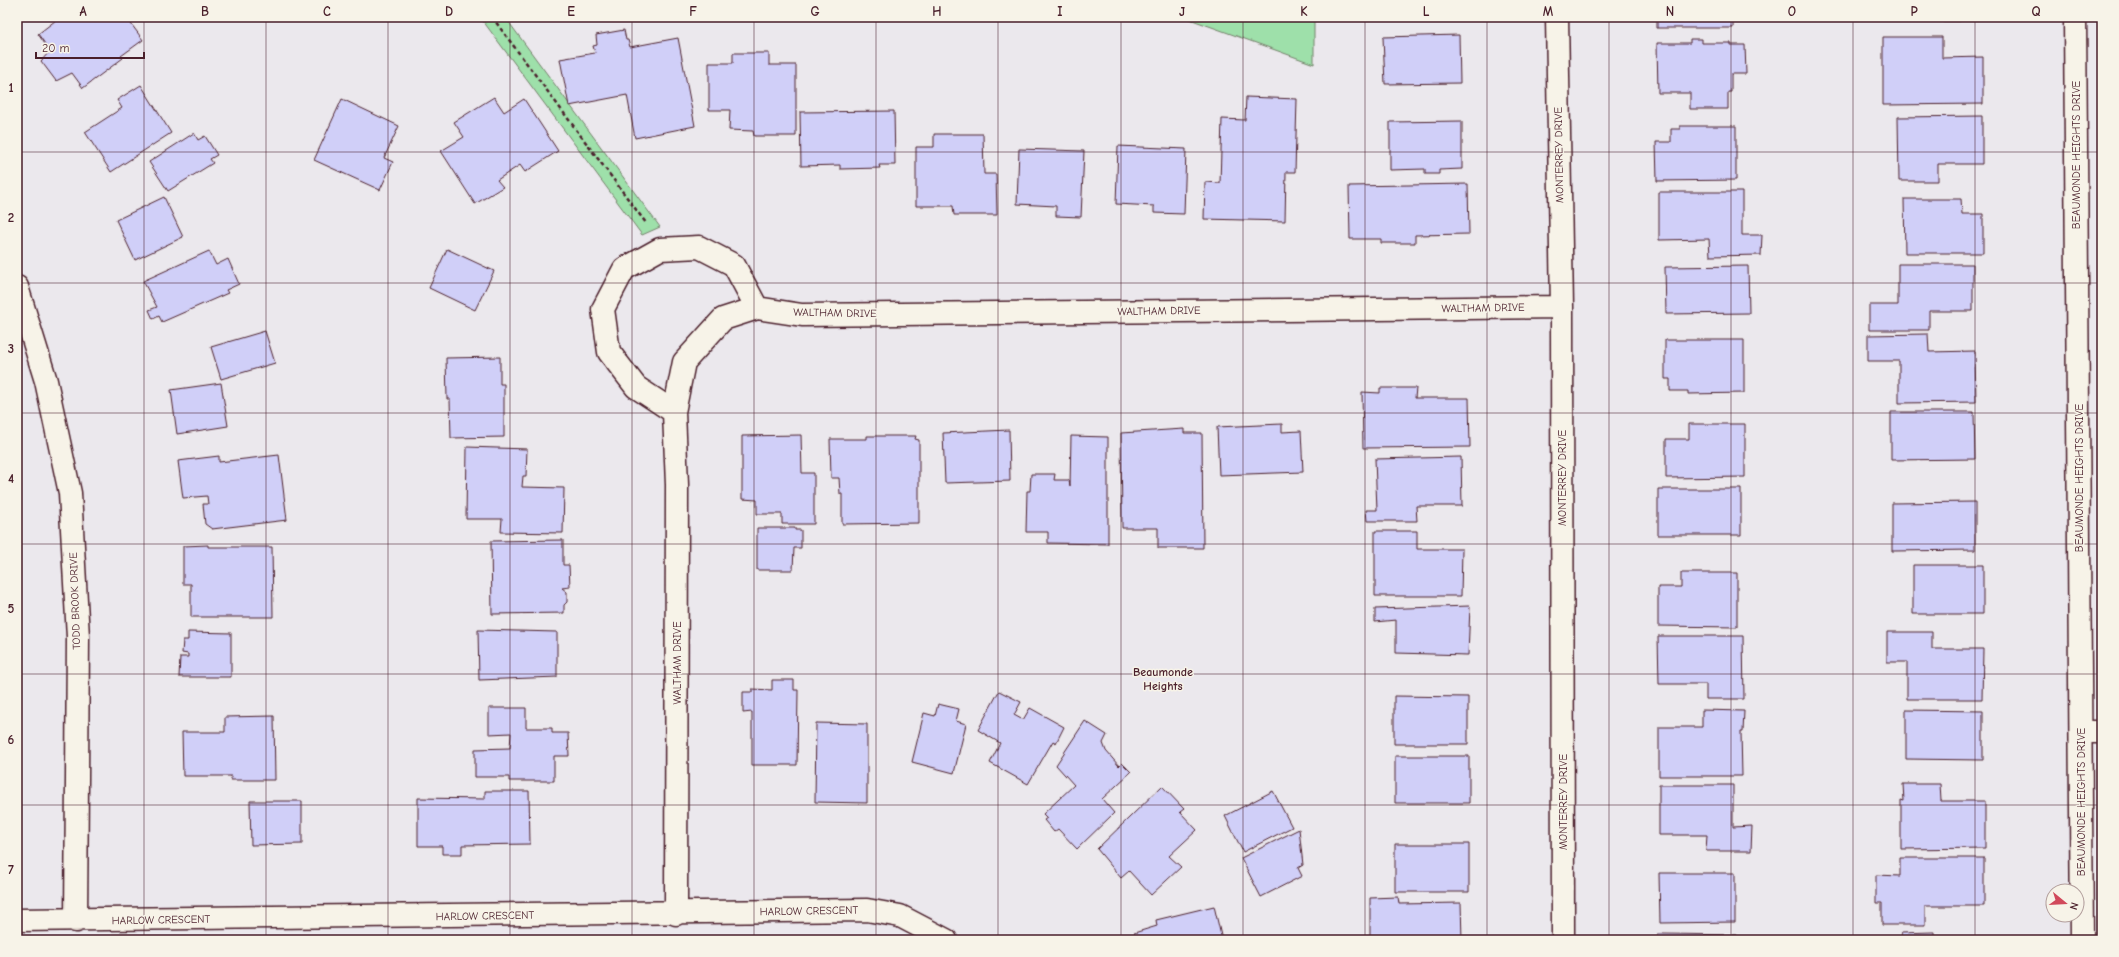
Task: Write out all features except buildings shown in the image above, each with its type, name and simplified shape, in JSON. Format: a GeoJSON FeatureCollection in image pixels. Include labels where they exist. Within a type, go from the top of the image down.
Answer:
{"type":"FeatureCollection","features":[{"type":"Feature","properties":{"kind":"street","name":"MONTERREY DRIVE"},"geometry":{"type":"LineString","coordinates":[[1556,17],[1562,307],[1563,940]]}},
{"type":"Feature","properties":{"kind":"street","name":"BEAUMONDE HEIGHTS DRIVE"},"geometry":{"type":"LineString","coordinates":[[2075,17],[2082,940]]}},
{"type":"Feature","properties":{"kind":"street"},"geometry":{"type":"LineString","coordinates":[[674,412],[636,387],[609,352],[603,309],[624,269],[660,249],[699,248],[734,265],[757,308]]}},
{"type":"Feature","properties":{"kind":"street","name":"TODD BROOK DRIVE"},"geometry":{"type":"LineString","coordinates":[[17,287],[46,381],[70,493],[78,637],[76,921]]}},
{"type":"Feature","properties":{"kind":"street","name":"WALTHAM DRIVE"},"geometry":{"type":"LineString","coordinates":[[676,914],[677,485],[674,412],[684,362],[723,319],[757,308],[802,315],[1562,307]]}},
{"type":"Feature","properties":{"kind":"street"},"geometry":{"type":"LineString","coordinates":[[2081,732],[2102,732]]}},
{"type":"Feature","properties":{"kind":"street","name":"HARLOW CRESCENT"},"geometry":{"type":"LineString","coordinates":[[17,920],[76,921],[676,914],[867,910],[900,916],[946,940]]}},
{"type":"Feature","properties":{"kind":"path"},"geometry":{"type":"LineString","coordinates":[[492,17],[643,218],[660,249]]}},
{"type":"Feature","properties":{"kind":"green space"},"geometry":{"type":"Polygon","coordinates":[[[480,17],[505,17],[660,227],[642,235],[480,17]]]}},
{"type":"Feature","properties":{"kind":"green space"},"geometry":{"type":"Polygon","coordinates":[[[1184,17],[1314,17],[1314,64],[1184,17]]]}},
{"type":"Feature","properties":{"kind":"district","name":"Beaumonde Heights"},"geometry":{"type":"Point","coordinates":[1163,679]}}]}
